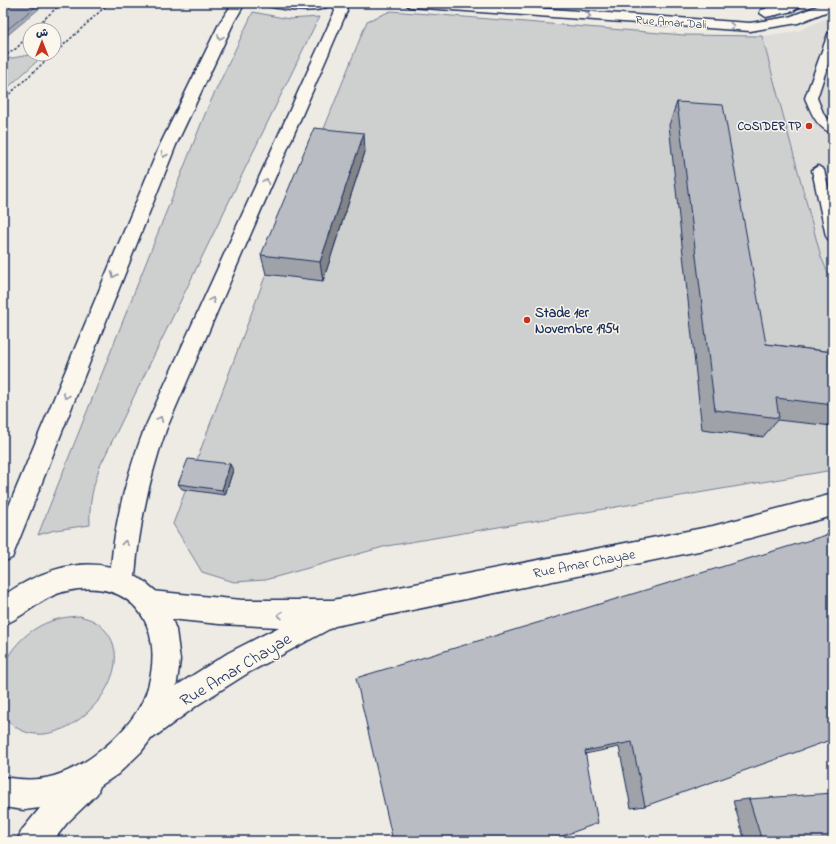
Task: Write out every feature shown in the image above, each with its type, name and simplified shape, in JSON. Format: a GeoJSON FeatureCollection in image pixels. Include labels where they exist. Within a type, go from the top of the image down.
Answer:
{"type":"FeatureCollection","features":[{"type":"Feature","properties":{"kind":"main road"},"geometry":{"type":"LineString","coordinates":[[3,550],[168,145],[227,22],[238,3]]}},
{"type":"Feature","properties":{"kind":"main road"},"geometry":{"type":"LineString","coordinates":[[272,3],[303,7],[327,3]]}},
{"type":"Feature","properties":{"kind":"main road"},"geometry":{"type":"LineString","coordinates":[[122,582],[125,541],[132,501],[142,464],[161,416],[342,11],[341,6],[338,3]]}},
{"type":"Feature","properties":{"kind":"main road","name":"Rue Amar Dali"},"geometry":{"type":"LineString","coordinates":[[410,3],[750,27],[777,26],[799,20],[816,14],[833,4]]}},
{"type":"Feature","properties":{"kind":"main road","name":"Rue Amar Dali"},"geometry":{"type":"LineString","coordinates":[[564,3],[719,14],[773,8],[788,8],[799,3]]}},
{"type":"Feature","properties":{"kind":"main road","name":"Rue Amar Chayae"},"geometry":{"type":"LineString","coordinates":[[151,604],[241,614],[287,615],[333,613],[713,537],[833,505]]}},
{"type":"Feature","properties":{"kind":"main road"},"geometry":{"type":"LineString","coordinates":[[3,612],[20,599],[41,587],[63,580],[84,576],[104,578],[122,582],[138,591],[151,604],[160,621],[166,640],[167,662],[162,684],[153,708],[140,731],[122,752],[99,771],[56,812],[33,841]]}},
{"type":"Feature","properties":{"kind":"main road","name":"Rue Amar Chayae"},"geometry":{"type":"LineString","coordinates":[[140,731],[189,694],[238,663],[333,613]]}},
{"type":"Feature","properties":{"kind":"main road"},"geometry":{"type":"LineString","coordinates":[[3,792],[23,795],[48,793],[74,785],[99,771]]}},
{"type":"Feature","properties":{"kind":"lane"},"geometry":{"type":"LineString","coordinates":[[832,34],[811,98],[819,117],[833,129]]}},
{"type":"Feature","properties":{"kind":"lane"},"geometry":{"type":"LineString","coordinates":[[818,170],[833,236]]}},
{"type":"Feature","properties":{"kind":"path"},"geometry":{"type":"LineString","coordinates":[[41,22],[62,3]]}},
{"type":"Feature","properties":{"kind":"path"},"geometry":{"type":"LineString","coordinates":[[62,47],[109,3]]}},
{"type":"Feature","properties":{"kind":"path"},"geometry":{"type":"LineString","coordinates":[[3,56],[16,48],[22,42]]}},
{"type":"Feature","properties":{"kind":"path"},"geometry":{"type":"LineString","coordinates":[[3,100],[45,62]]}},
{"type":"Feature","properties":{"kind":"shaded area","name":"Stade 1er Novembre 1954"},"geometry":{"type":"Polygon","coordinates":[[[391,11],[684,35],[762,36],[821,257],[833,284],[833,470],[387,546],[265,580],[234,582],[202,572],[173,524],[266,274],[367,21],[391,11]]]}},
{"type":"Feature","properties":{"kind":"shaded area"},"geometry":{"type":"Polygon","coordinates":[[[253,12],[289,19],[319,17],[100,466],[92,495],[90,525],[55,530],[38,535],[207,109],[253,12]]]}},
{"type":"Feature","properties":{"kind":"shaded area","name":"COSIDER TP"},"geometry":{"type":"Polygon","coordinates":[[[833,15],[833,284],[821,257],[762,36],[798,31],[833,15]]]}},
{"type":"Feature","properties":{"kind":"shaded area"},"geometry":{"type":"Polygon","coordinates":[[[22,56],[22,62],[36,62],[3,92],[3,63],[7,59],[22,56]]]}},
{"type":"Feature","properties":{"kind":"shaded area"},"geometry":{"type":"Polygon","coordinates":[[[80,616],[97,623],[112,642],[115,665],[107,688],[91,709],[70,725],[47,734],[23,731],[3,715],[2,678],[4,662],[25,636],[41,625],[59,619],[80,616]]]}},
{"type":"Feature","properties":{"kind":"water"},"geometry":{"type":"Polygon","coordinates":[[[3,3],[46,3],[22,22],[3,39],[3,3]]]}},
{"type":"Feature","properties":{"kind":"building"},"geometry":{"type":"Polygon","coordinates":[[[677,102],[723,105],[766,344],[833,352],[833,405],[776,398],[779,418],[715,410],[677,102]]]}},
{"type":"Feature","properties":{"kind":"building"},"geometry":{"type":"Polygon","coordinates":[[[314,128],[364,133],[320,262],[261,255],[314,128]]]}},
{"type":"Feature","properties":{"kind":"building"},"geometry":{"type":"Polygon","coordinates":[[[188,459],[230,464],[222,490],[178,484],[188,459]]]}},
{"type":"Feature","properties":{"kind":"building"},"geometry":{"type":"Polygon","coordinates":[[[833,533],[833,739],[645,806],[632,742],[585,751],[598,823],[549,841],[393,841],[356,678],[833,533]]]}},
{"type":"Feature","properties":{"kind":"building"},"geometry":{"type":"Polygon","coordinates":[[[833,793],[833,841],[762,841],[749,799],[833,793]]]}},
{"type":"Feature","properties":{"kind":"place","name":"COSIDER TP"},"geometry":{"type":"Point","coordinates":[809,126]}},
{"type":"Feature","properties":{"kind":"place","name":"Stade 1er Novembre 1954"},"geometry":{"type":"Point","coordinates":[527,320]}}]}
